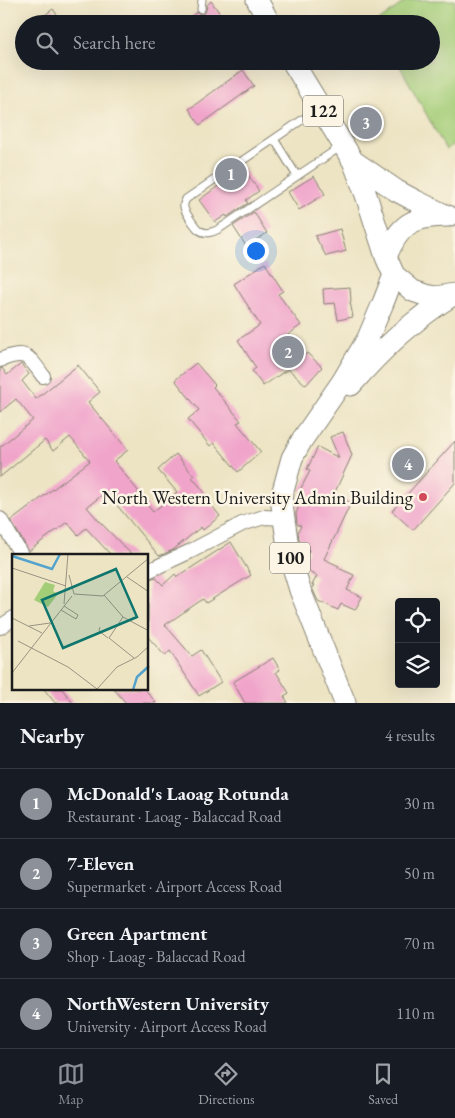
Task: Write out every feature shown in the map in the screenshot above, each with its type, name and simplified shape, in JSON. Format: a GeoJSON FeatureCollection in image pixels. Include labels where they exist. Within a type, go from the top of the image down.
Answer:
{"type":"FeatureCollection","features":[{"type":"Feature","properties":{"kind":"main road","name":"122"},"geometry":{"type":"LineString","coordinates":[[297,70],[348,153],[366,195],[390,266]]}},
{"type":"Feature","properties":{"kind":"main road","name":"122"},"geometry":{"type":"LineString","coordinates":[[348,153],[397,191],[451,216]]}},
{"type":"Feature","properties":{"kind":"main road","name":"100"},"geometry":{"type":"LineString","coordinates":[[345,703],[300,590],[289,554],[282,505],[284,491],[292,458],[302,440],[342,382],[368,338],[383,304],[390,266],[391,244],[406,226],[418,219],[451,216]]}},
{"type":"Feature","properties":{"kind":"main road","name":"100"},"geometry":{"type":"LineString","coordinates":[[390,266],[413,291],[435,297],[453,295]]}},
{"type":"Feature","properties":{"kind":"main road","name":"100"},"geometry":{"type":"LineString","coordinates":[[321,413],[346,391],[394,340],[427,311],[453,295]]}},
{"type":"Feature","properties":{"kind":"street"},"geometry":{"type":"LineString","coordinates":[[0,360],[14,354],[23,355],[31,358],[43,376]]}},
{"type":"Feature","properties":{"kind":"street"},"geometry":{"type":"LineString","coordinates":[[149,571],[242,524],[264,517],[284,518]]}},
{"type":"Feature","properties":{"kind":"street"},"geometry":{"type":"LineString","coordinates":[[0,519],[21,554]]}},
{"type":"Feature","properties":{"kind":"street"},"geometry":{"type":"LineString","coordinates":[[0,627],[12,619]]}},
{"type":"Feature","properties":{"kind":"lane"},"geometry":{"type":"LineString","coordinates":[[200,9],[202,0]]}},
{"type":"Feature","properties":{"kind":"lane"},"geometry":{"type":"LineString","coordinates":[[320,107],[186,199],[184,210],[199,230],[212,232],[297,176],[348,153]]}},
{"type":"Feature","properties":{"kind":"lane"},"geometry":{"type":"LineString","coordinates":[[274,139],[297,176]]}},
{"type":"Feature","properties":{"kind":"green space"},"geometry":{"type":"Polygon","coordinates":[[[407,0],[455,0],[455,143],[446,150],[402,70],[440,70],[440,15],[387,15],[407,0]]]}},
{"type":"Feature","properties":{"kind":"building"},"geometry":{"type":"Polygon","coordinates":[[[211,1],[221,15],[193,15],[197,12],[204,14],[207,5],[211,1]]]}},
{"type":"Feature","properties":{"kind":"building"},"geometry":{"type":"Polygon","coordinates":[[[53,9],[57,15],[45,15],[53,9]]]}},
{"type":"Feature","properties":{"kind":"building"},"geometry":{"type":"Polygon","coordinates":[[[243,70],[254,86],[200,125],[189,109],[243,70]]]}},
{"type":"Feature","properties":{"kind":"building"},"geometry":{"type":"Polygon","coordinates":[[[243,168],[259,191],[246,200],[248,203],[227,217],[226,215],[215,222],[199,200],[243,168]]]}},
{"type":"Feature","properties":{"kind":"building"},"geometry":{"type":"Polygon","coordinates":[[[314,176],[325,194],[299,210],[288,192],[314,176]]]}},
{"type":"Feature","properties":{"kind":"building"},"geometry":{"type":"Polygon","coordinates":[[[254,212],[267,233],[246,246],[233,226],[254,212]]]}},
{"type":"Feature","properties":{"kind":"building"},"geometry":{"type":"Polygon","coordinates":[[[340,229],[346,251],[326,256],[315,236],[340,229]]]}},
{"type":"Feature","properties":{"kind":"building"},"geometry":{"type":"Polygon","coordinates":[[[265,263],[283,291],[278,294],[301,325],[288,335],[304,356],[307,353],[322,367],[306,385],[288,369],[263,386],[252,371],[256,368],[238,340],[260,325],[234,284],[265,263]]]}},
{"type":"Feature","properties":{"kind":"building"},"geometry":{"type":"Polygon","coordinates":[[[350,287],[353,317],[338,320],[335,303],[324,304],[323,289],[350,287]]]}},
{"type":"Feature","properties":{"kind":"building"},"geometry":{"type":"Polygon","coordinates":[[[196,363],[215,385],[213,387],[241,421],[237,423],[261,452],[238,472],[214,443],[210,446],[188,419],[199,410],[175,380],[196,363]]]}},
{"type":"Feature","properties":{"kind":"building"},"geometry":{"type":"Polygon","coordinates":[[[21,364],[29,374],[22,381],[36,399],[78,365],[100,392],[88,402],[128,450],[114,461],[153,512],[177,492],[158,470],[176,454],[194,476],[192,477],[210,499],[208,501],[220,516],[203,530],[201,527],[173,550],[159,556],[106,492],[87,507],[131,554],[110,554],[86,528],[78,535],[67,522],[29,551],[11,521],[90,461],[70,437],[53,451],[45,440],[0,477],[0,447],[33,420],[16,399],[0,412],[0,369],[2,368],[7,375],[21,364]]]}},
{"type":"Feature","properties":{"kind":"building"},"geometry":{"type":"Polygon","coordinates":[[[343,432],[352,455],[334,494],[351,503],[324,559],[354,575],[347,590],[362,597],[355,610],[341,604],[338,610],[318,601],[312,588],[317,576],[307,571],[304,560],[309,550],[300,545],[298,532],[301,526],[297,524],[296,513],[299,506],[296,505],[303,491],[300,490],[310,471],[307,469],[318,447],[339,458],[330,437],[343,432]]]}},
{"type":"Feature","properties":{"kind":"building","name":"North Western University Admin Building"},"geometry":{"type":"Polygon","coordinates":[[[455,441],[455,483],[413,530],[392,511],[455,441]]]}},
{"type":"Feature","properties":{"kind":"building"},"geometry":{"type":"Polygon","coordinates":[[[231,542],[251,575],[206,603],[203,599],[165,625],[192,656],[201,650],[221,682],[199,696],[170,651],[165,656],[149,638],[149,580],[155,577],[163,585],[175,574],[177,577],[231,542]]]}},
{"type":"Feature","properties":{"kind":"building"},"geometry":{"type":"Polygon","coordinates":[[[273,658],[280,670],[276,672],[289,693],[284,696],[288,703],[245,703],[233,682],[273,658]]]}},
{"type":"Feature","properties":{"kind":"building"},"geometry":{"type":"Polygon","coordinates":[[[45,690],[63,690],[73,703],[55,703],[45,690]]]}},
{"type":"Feature","properties":{"kind":"building"},"geometry":{"type":"Polygon","coordinates":[[[115,690],[146,690],[156,703],[126,703],[115,690]]]}},
{"type":"Feature","properties":{"kind":"place","name":"Green Apartment"},"geometry":{"type":"Point","coordinates":[366,123]}},
{"type":"Feature","properties":{"kind":"place","name":"McDonald's Laoag Rotunda"},"geometry":{"type":"Point","coordinates":[231,174]}},
{"type":"Feature","properties":{"kind":"place","name":"7-Eleven"},"geometry":{"type":"Point","coordinates":[288,352]}},
{"type":"Feature","properties":{"kind":"place","name":"NorthWestern University"},"geometry":{"type":"Point","coordinates":[408,464]}},
{"type":"Feature","properties":{"kind":"place","name":"North Western University Admin Building"},"geometry":{"type":"Point","coordinates":[423,497]}}]}
